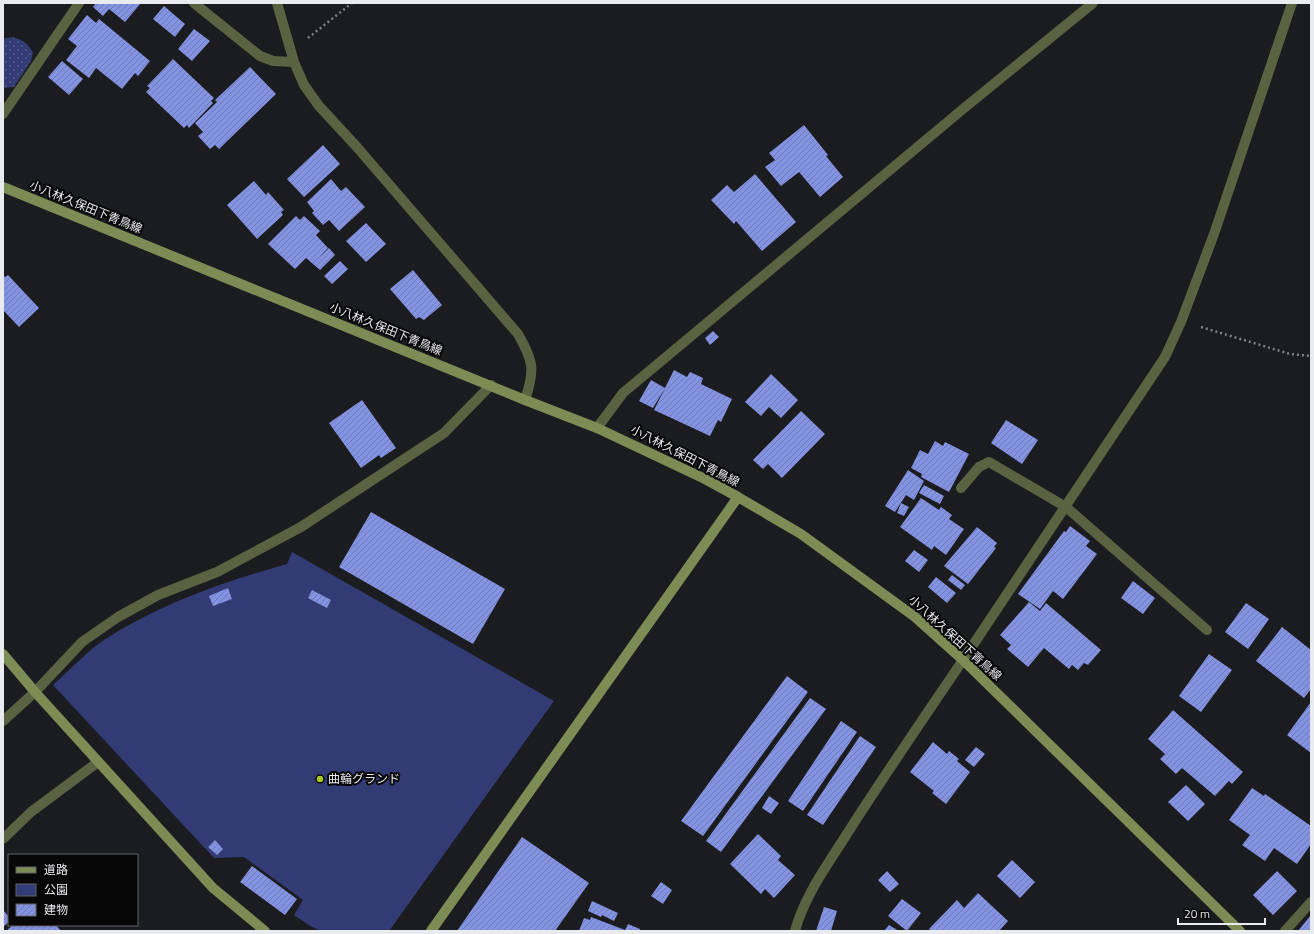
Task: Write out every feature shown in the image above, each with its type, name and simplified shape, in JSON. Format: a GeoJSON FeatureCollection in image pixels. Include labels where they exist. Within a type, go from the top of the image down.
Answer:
{"type":"FeatureCollection","features":[{"type":"Feature","properties":{"kind":"main road","name":"小八林久保田下青鳥線"},"geometry":{"type":"LineString","coordinates":[[3,187],[597,428],[705,479],[801,534],[915,616],[963,660],[1240,931]]}},
{"type":"Feature","properties":{"kind":"main road"},"geometry":{"type":"LineString","coordinates":[[431,931],[738,497]]}},
{"type":"Feature","properties":{"kind":"main road"},"geometry":{"type":"LineString","coordinates":[[3,654],[35,692],[213,888],[264,931]]}},
{"type":"Feature","properties":{"kind":"street"},"geometry":{"type":"LineString","coordinates":[[3,114],[79,3]]}},
{"type":"Feature","properties":{"kind":"street"},"geometry":{"type":"LineString","coordinates":[[194,3],[260,56],[273,61],[293,57]]}},
{"type":"Feature","properties":{"kind":"street"},"geometry":{"type":"LineString","coordinates":[[277,3],[293,57],[304,85],[319,106],[356,146],[518,334],[530,354],[532,375],[525,400]]}},
{"type":"Feature","properties":{"kind":"street"},"geometry":{"type":"LineString","coordinates":[[597,428],[623,393],[963,109],[1094,3]]}},
{"type":"Feature","properties":{"kind":"street"},"geometry":{"type":"LineString","coordinates":[[795,931],[799,917],[812,890],[866,803],[1066,507],[1165,357],[1181,322],[1214,234],[1292,3]]}},
{"type":"Feature","properties":{"kind":"street"},"geometry":{"type":"LineString","coordinates":[[3,721],[35,692],[82,642],[118,617],[158,595],[217,572],[301,527],[444,433],[491,385]]}},
{"type":"Feature","properties":{"kind":"street"},"geometry":{"type":"LineString","coordinates":[[961,488],[979,467],[989,462],[1066,507],[1207,630]]}},
{"type":"Feature","properties":{"kind":"street"},"geometry":{"type":"LineString","coordinates":[[3,839],[31,812],[98,762]]}},
{"type":"Feature","properties":{"kind":"street"},"geometry":{"type":"LineString","coordinates":[[1285,931],[1311,902]]}},
{"type":"Feature","properties":{"kind":"path"},"geometry":{"type":"LineString","coordinates":[[293,57],[352,3]]}},
{"type":"Feature","properties":{"kind":"path"},"geometry":{"type":"LineString","coordinates":[[1181,322],[1290,354],[1311,356]]}},
{"type":"Feature","properties":{"kind":"green space"},"geometry":{"type":"Polygon","coordinates":[[[12,37],[25,42],[33,53],[31,61],[14,87],[3,88],[3,39],[12,37]]]}},
{"type":"Feature","properties":{"kind":"green space","name":"曲輪グランド"},"geometry":{"type":"Polygon","coordinates":[[[292,552],[554,701],[389,931],[322,931],[312,927],[294,915],[303,900],[244,857],[214,858],[53,685],[97,645],[125,627],[147,615],[192,595],[239,578],[287,564],[292,552]]]}},
{"type":"Feature","properties":{"kind":"building"},"geometry":{"type":"Polygon","coordinates":[[[96,3],[141,3],[125,22],[109,9],[103,16],[93,7],[96,3]]]}},
{"type":"Feature","properties":{"kind":"building"},"geometry":{"type":"Polygon","coordinates":[[[164,6],[185,24],[175,37],[153,19],[164,6]]]}},
{"type":"Feature","properties":{"kind":"building"},"geometry":{"type":"Polygon","coordinates":[[[87,15],[96,23],[99,19],[150,61],[138,76],[135,73],[122,89],[96,68],[89,78],[66,60],[77,46],[68,39],[87,15]]]}},
{"type":"Feature","properties":{"kind":"building"},"geometry":{"type":"Polygon","coordinates":[[[194,29],[210,41],[192,61],[178,49],[194,29]]]}},
{"type":"Feature","properties":{"kind":"building"},"geometry":{"type":"Polygon","coordinates":[[[173,59],[214,98],[211,101],[213,103],[189,128],[187,125],[184,128],[146,92],[150,88],[147,86],[173,59]]]}},
{"type":"Feature","properties":{"kind":"building"},"geometry":{"type":"Polygon","coordinates":[[[62,61],[83,79],[69,95],[48,77],[62,61]]]}},
{"type":"Feature","properties":{"kind":"building"},"geometry":{"type":"Polygon","coordinates":[[[250,67],[276,94],[219,149],[215,145],[210,149],[198,136],[203,132],[195,123],[217,102],[215,100],[250,67]]]}},
{"type":"Feature","properties":{"kind":"building"},"geometry":{"type":"Polygon","coordinates":[[[804,125],[828,155],[826,156],[843,177],[820,197],[799,172],[781,186],[765,167],[775,160],[769,153],[804,125]]]}},
{"type":"Feature","properties":{"kind":"building"},"geometry":{"type":"Polygon","coordinates":[[[323,145],[340,164],[304,197],[287,179],[323,145]]]}},
{"type":"Feature","properties":{"kind":"building"},"geometry":{"type":"Polygon","coordinates":[[[755,174],[796,222],[762,251],[736,221],[734,224],[711,200],[727,185],[734,192],[755,174]]]}},
{"type":"Feature","properties":{"kind":"building"},"geometry":{"type":"Polygon","coordinates":[[[331,179],[341,191],[346,187],[365,207],[339,231],[329,220],[323,225],[312,213],[314,211],[307,202],[331,179]]]}},
{"type":"Feature","properties":{"kind":"building"},"geometry":{"type":"Polygon","coordinates":[[[254,181],[266,195],[268,192],[284,210],[281,212],[283,215],[257,239],[227,205],[254,181]]]}},
{"type":"Feature","properties":{"kind":"building"},"geometry":{"type":"Polygon","coordinates":[[[296,216],[300,220],[304,216],[320,231],[316,235],[328,248],[319,258],[329,248],[335,255],[320,270],[306,258],[295,269],[268,244],[296,216]]]}},
{"type":"Feature","properties":{"kind":"building"},"geometry":{"type":"Polygon","coordinates":[[[366,223],[386,244],[366,262],[346,241],[366,223]]]}},
{"type":"Feature","properties":{"kind":"building"},"geometry":{"type":"Polygon","coordinates":[[[340,261],[348,269],[332,284],[324,276],[340,261]]]}},
{"type":"Feature","properties":{"kind":"building"},"geometry":{"type":"Polygon","coordinates":[[[413,270],[442,305],[424,320],[419,317],[416,319],[390,289],[413,270]]]}},
{"type":"Feature","properties":{"kind":"building"},"geometry":{"type":"Polygon","coordinates":[[[3,275],[5,277],[8,275],[39,308],[19,327],[3,310],[3,275]]]}},
{"type":"Feature","properties":{"kind":"building"},"geometry":{"type":"Polygon","coordinates":[[[713,331],[719,337],[710,345],[705,338],[713,331]]]}},
{"type":"Feature","properties":{"kind":"building"},"geometry":{"type":"Polygon","coordinates":[[[674,370],[687,377],[690,372],[703,378],[701,384],[732,399],[721,422],[718,420],[710,436],[654,410],[674,370]]]}},
{"type":"Feature","properties":{"kind":"building"},"geometry":{"type":"Polygon","coordinates":[[[771,374],[798,400],[781,418],[769,407],[761,416],[745,402],[771,374]]]}},
{"type":"Feature","properties":{"kind":"building"},"geometry":{"type":"Polygon","coordinates":[[[651,380],[665,388],[653,408],[639,401],[651,380]]]}},
{"type":"Feature","properties":{"kind":"building"},"geometry":{"type":"Polygon","coordinates":[[[362,400],[396,448],[381,458],[379,455],[361,468],[329,423],[362,400]]]}},
{"type":"Feature","properties":{"kind":"building"},"geometry":{"type":"Polygon","coordinates":[[[801,411],[825,434],[782,478],[768,464],[763,469],[753,460],[801,411]]]}},
{"type":"Feature","properties":{"kind":"building"},"geometry":{"type":"Polygon","coordinates":[[[1006,420],[1038,440],[1022,464],[991,443],[1006,420]]]}},
{"type":"Feature","properties":{"kind":"building"},"geometry":{"type":"Polygon","coordinates":[[[935,441],[943,446],[945,442],[969,454],[949,492],[921,477],[922,474],[911,468],[920,450],[928,454],[935,441]]]}},
{"type":"Feature","properties":{"kind":"building"},"geometry":{"type":"Polygon","coordinates":[[[908,470],[924,481],[914,500],[906,495],[895,512],[885,506],[908,470]]]}},
{"type":"Feature","properties":{"kind":"building"},"geometry":{"type":"Polygon","coordinates":[[[924,485],[944,496],[940,504],[919,493],[924,485]]]}},
{"type":"Feature","properties":{"kind":"building"},"geometry":{"type":"Polygon","coordinates":[[[921,498],[939,510],[941,507],[952,515],[949,519],[964,529],[946,555],[934,546],[932,550],[900,527],[921,498]]]}},
{"type":"Feature","properties":{"kind":"building"},"geometry":{"type":"Polygon","coordinates":[[[901,503],[909,507],[904,516],[897,513],[901,503]]]}},
{"type":"Feature","properties":{"kind":"building"},"geometry":{"type":"Polygon","coordinates":[[[371,512],[505,589],[473,644],[339,567],[371,512]]]}},
{"type":"Feature","properties":{"kind":"building"},"geometry":{"type":"Polygon","coordinates":[[[1070,526],[1090,541],[1086,546],[1097,554],[1063,599],[1053,591],[1040,609],[1018,594],[1064,531],[1066,532],[1070,526]]]}},
{"type":"Feature","properties":{"kind":"building"},"geometry":{"type":"Polygon","coordinates":[[[977,527],[997,543],[994,547],[996,548],[968,584],[944,566],[977,527]]]}},
{"type":"Feature","properties":{"kind":"building"},"geometry":{"type":"Polygon","coordinates":[[[914,550],[928,560],[919,572],[905,561],[914,550]]]}},
{"type":"Feature","properties":{"kind":"building"},"geometry":{"type":"Polygon","coordinates":[[[952,575],[965,585],[961,590],[948,580],[952,575]]]}},
{"type":"Feature","properties":{"kind":"building"},"geometry":{"type":"Polygon","coordinates":[[[936,577],[956,593],[947,603],[928,587],[936,577]]]}},
{"type":"Feature","properties":{"kind":"building"},"geometry":{"type":"Polygon","coordinates":[[[1133,581],[1155,598],[1143,614],[1121,598],[1133,581]]]}},
{"type":"Feature","properties":{"kind":"building"},"geometry":{"type":"Polygon","coordinates":[[[228,588],[232,599],[213,606],[209,596],[228,588]]]}},
{"type":"Feature","properties":{"kind":"building"},"geometry":{"type":"Polygon","coordinates":[[[312,590],[331,600],[327,608],[308,598],[312,590]]]}},
{"type":"Feature","properties":{"kind":"building"},"geometry":{"type":"Polygon","coordinates":[[[1029,602],[1040,611],[1046,603],[1101,650],[1088,665],[1084,663],[1078,670],[1072,665],[1069,669],[1044,648],[1028,667],[1007,649],[1011,645],[1000,635],[1029,602]]]}},
{"type":"Feature","properties":{"kind":"building"},"geometry":{"type":"Polygon","coordinates":[[[1246,603],[1269,619],[1248,649],[1225,632],[1246,603]]]}},
{"type":"Feature","properties":{"kind":"building"},"geometry":{"type":"Polygon","coordinates":[[[1282,627],[1311,650],[1311,689],[1304,698],[1256,661],[1282,627]]]}},
{"type":"Feature","properties":{"kind":"building"},"geometry":{"type":"Polygon","coordinates":[[[1209,654],[1232,670],[1201,712],[1179,696],[1209,654]]]}},
{"type":"Feature","properties":{"kind":"building"},"geometry":{"type":"Polygon","coordinates":[[[787,676],[808,692],[703,836],[681,821],[787,676]]]}},
{"type":"Feature","properties":{"kind":"building"},"geometry":{"type":"Polygon","coordinates":[[[810,698],[826,709],[721,852],[706,841],[810,698]]]}},
{"type":"Feature","properties":{"kind":"building"},"geometry":{"type":"Polygon","coordinates":[[[1311,702],[1311,753],[1287,735],[1311,702]]]}},
{"type":"Feature","properties":{"kind":"building"},"geometry":{"type":"Polygon","coordinates":[[[1173,710],[1243,772],[1232,784],[1229,781],[1215,796],[1182,768],[1176,774],[1160,759],[1165,754],[1148,739],[1173,710]]]}},
{"type":"Feature","properties":{"kind":"building"},"geometry":{"type":"Polygon","coordinates":[[[841,721],[857,732],[803,811],[788,801],[841,721]]]}},
{"type":"Feature","properties":{"kind":"building"},"geometry":{"type":"Polygon","coordinates":[[[860,736],[876,747],[823,825],[807,815],[860,736]]]}},
{"type":"Feature","properties":{"kind":"building"},"geometry":{"type":"Polygon","coordinates":[[[933,742],[947,754],[949,751],[959,759],[957,761],[970,772],[946,804],[932,793],[934,791],[910,772],[933,742]]]}},
{"type":"Feature","properties":{"kind":"building"},"geometry":{"type":"Polygon","coordinates":[[[976,747],[985,754],[974,767],[965,760],[976,747]]]}},
{"type":"Feature","properties":{"kind":"building"},"geometry":{"type":"Polygon","coordinates":[[[1186,785],[1205,804],[1188,821],[1168,802],[1186,785]]]}},
{"type":"Feature","properties":{"kind":"building"},"geometry":{"type":"Polygon","coordinates":[[[1252,788],[1264,796],[1265,794],[1311,826],[1311,844],[1297,864],[1274,848],[1265,861],[1242,845],[1250,835],[1229,820],[1252,788]]]}},
{"type":"Feature","properties":{"kind":"building"},"geometry":{"type":"Polygon","coordinates":[[[769,796],[779,803],[771,814],[762,808],[769,796]]]}},
{"type":"Feature","properties":{"kind":"building"},"geometry":{"type":"Polygon","coordinates":[[[758,834],[781,856],[778,860],[795,875],[774,898],[765,889],[761,894],[730,864],[758,834]]]}},
{"type":"Feature","properties":{"kind":"building"},"geometry":{"type":"Polygon","coordinates":[[[522,837],[589,883],[555,931],[457,931],[522,837]]]}},
{"type":"Feature","properties":{"kind":"building"},"geometry":{"type":"Polygon","coordinates":[[[215,840],[223,849],[217,855],[208,847],[215,840]]]}},
{"type":"Feature","properties":{"kind":"building"},"geometry":{"type":"Polygon","coordinates":[[[1012,860],[1035,882],[1020,898],[997,876],[1012,860]]]}},
{"type":"Feature","properties":{"kind":"building"},"geometry":{"type":"Polygon","coordinates":[[[252,866],[297,899],[285,915],[240,882],[252,866]]]}},
{"type":"Feature","properties":{"kind":"building"},"geometry":{"type":"Polygon","coordinates":[[[887,871],[899,884],[890,892],[878,880],[887,871]]]}},
{"type":"Feature","properties":{"kind":"building"},"geometry":{"type":"Polygon","coordinates":[[[1277,871],[1297,891],[1273,915],[1253,895],[1277,871]]]}},
{"type":"Feature","properties":{"kind":"building"},"geometry":{"type":"Polygon","coordinates":[[[661,882],[672,890],[663,904],[651,896],[661,882]]]}},
{"type":"Feature","properties":{"kind":"building"},"geometry":{"type":"Polygon","coordinates":[[[978,893],[1008,921],[999,931],[931,931],[929,929],[957,900],[964,908],[978,893]]]}},
{"type":"Feature","properties":{"kind":"building"},"geometry":{"type":"Polygon","coordinates":[[[902,899],[921,913],[907,931],[888,916],[902,899]]]}},
{"type":"Feature","properties":{"kind":"building"},"geometry":{"type":"Polygon","coordinates":[[[592,901],[618,913],[614,921],[602,915],[601,917],[588,911],[592,901]]]}},
{"type":"Feature","properties":{"kind":"building"},"geometry":{"type":"Polygon","coordinates":[[[824,907],[837,911],[831,931],[816,931],[824,907]]]}},
{"type":"Feature","properties":{"kind":"building"},"geometry":{"type":"Polygon","coordinates":[[[3,910],[8,916],[8,923],[3,927],[3,910]]]}},
{"type":"Feature","properties":{"kind":"building"},"geometry":{"type":"Polygon","coordinates":[[[1311,915],[1311,931],[1298,931],[1311,915]]]}},
{"type":"Feature","properties":{"kind":"building"},"geometry":{"type":"Polygon","coordinates":[[[591,917],[625,930],[628,924],[640,929],[639,931],[579,931],[584,918],[590,920],[591,917]]]}},
{"type":"Feature","properties":{"kind":"building"},"geometry":{"type":"Polygon","coordinates":[[[889,925],[899,931],[884,931],[889,925]]]}},
{"type":"Feature","properties":{"kind":"building"},"geometry":{"type":"Polygon","coordinates":[[[12,926],[57,926],[61,931],[6,931],[12,926]]]}},
{"type":"Feature","properties":{"kind":"place","name":"曲輪グランド"},"geometry":{"type":"Point","coordinates":[320,779]}}]}
